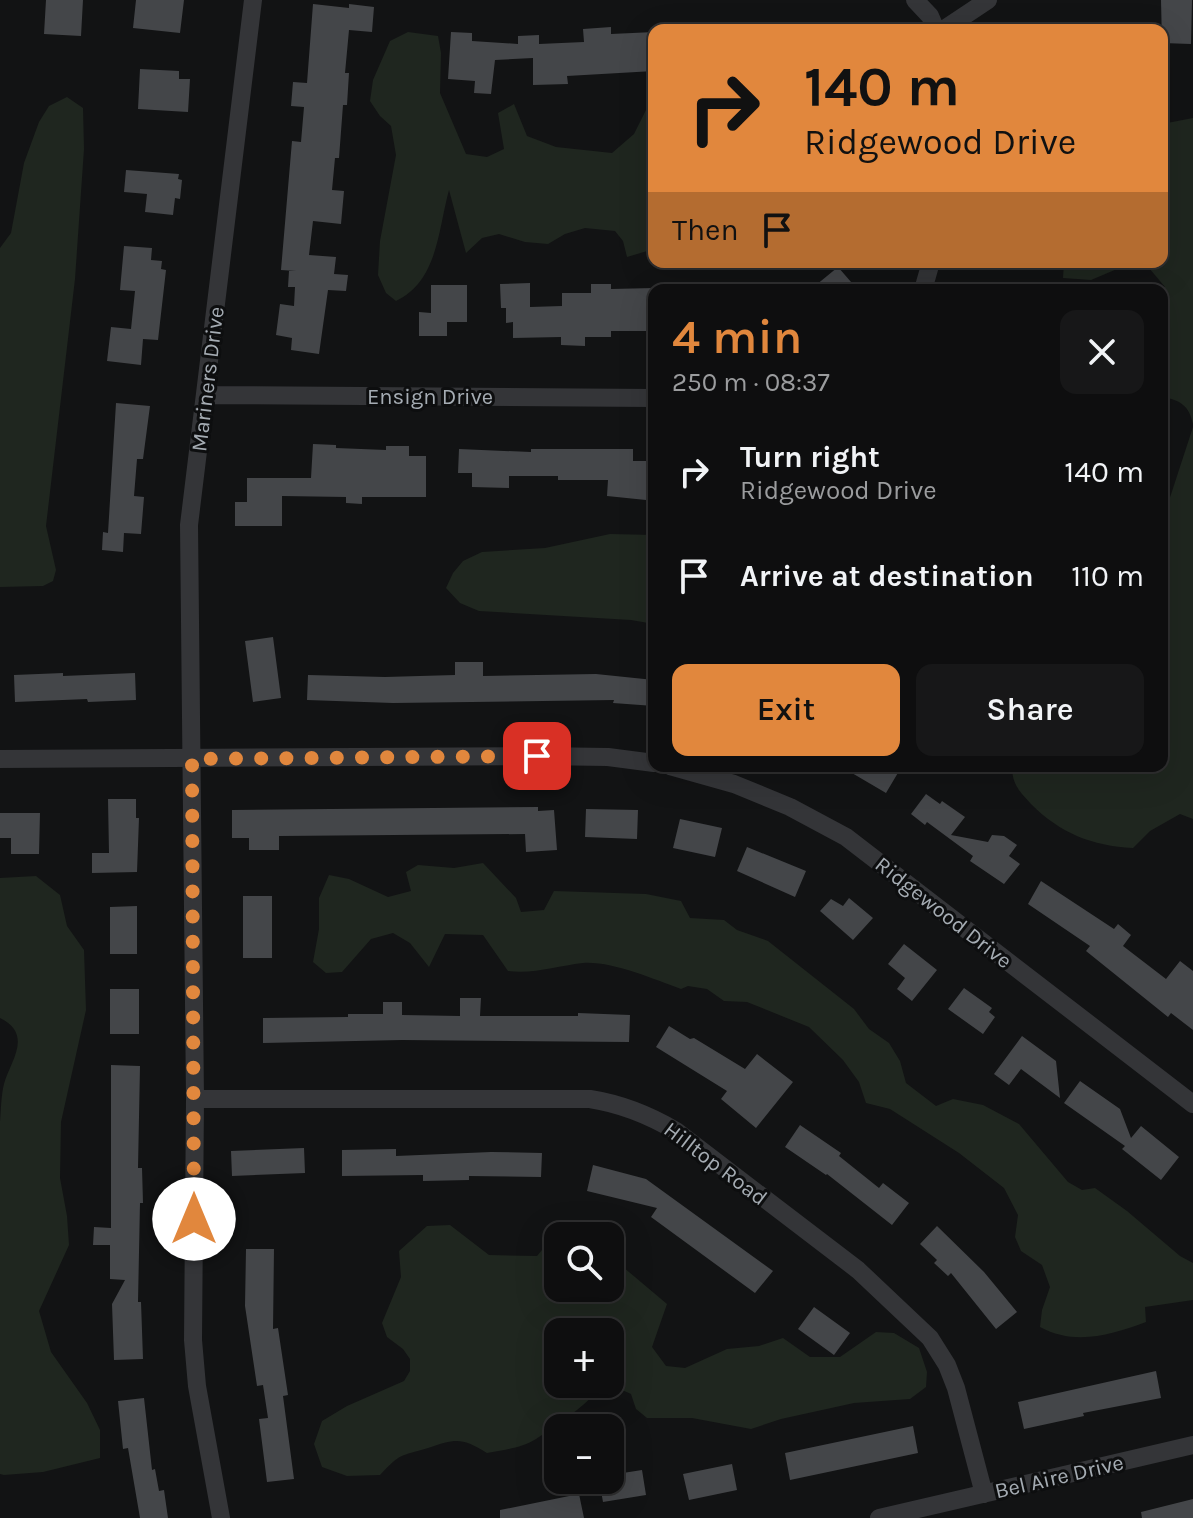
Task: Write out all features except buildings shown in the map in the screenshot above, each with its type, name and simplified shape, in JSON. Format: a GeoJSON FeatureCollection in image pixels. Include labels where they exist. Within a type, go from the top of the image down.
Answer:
{"type":"FeatureCollection","features":[{"type":"Feature","properties":{"kind":"street","name":"Mariners Drive"},"geometry":{"type":"LineString","coordinates":[[221,1518],[197,1386],[193,1340],[195,1099],[189,525],[253,0]]}},
{"type":"Feature","properties":{"kind":"street"},"geometry":{"type":"LineString","coordinates":[[915,0],[933,24]]}},
{"type":"Feature","properties":{"kind":"street"},"geometry":{"type":"LineString","coordinates":[[952,24],[988,0]]}},
{"type":"Feature","properties":{"kind":"street","name":"Ensign Drive"},"geometry":{"type":"LineString","coordinates":[[205,395],[648,398]]}},
{"type":"Feature","properties":{"kind":"street"},"geometry":{"type":"LineString","coordinates":[[0,759],[594,757],[648,762]]}},
{"type":"Feature","properties":{"kind":"street","name":"Ridgewood Drive"},"geometry":{"type":"LineString","coordinates":[[691,772],[734,784],[790,807],[846,837],[1193,1104]]}},
{"type":"Feature","properties":{"kind":"street","name":"Hilltop Road"},"geometry":{"type":"LineString","coordinates":[[195,1099],[590,1099],[612,1102],[657,1119],[858,1270],[930,1338],[947,1365],[956,1388],[984,1494]]}},
{"type":"Feature","properties":{"kind":"street","name":"Bel Aire Drive"},"geometry":{"type":"LineString","coordinates":[[879,1518],[1193,1445]]}},
{"type":"Feature","properties":{"kind":"shaded area"},"geometry":{"type":"Polygon","coordinates":[[[408,32],[438,36],[441,53],[440,93],[466,154],[487,157],[504,149],[498,113],[514,104],[527,136],[556,147],[612,153],[634,134],[648,106],[648,251],[627,257],[623,241],[615,231],[585,228],[565,234],[548,244],[525,242],[499,234],[482,238],[466,253],[449,190],[428,268],[410,292],[396,301],[386,293],[378,275],[380,241],[396,155],[391,126],[370,101],[373,80],[390,41],[408,32]]]}},
{"type":"Feature","properties":{"kind":"shaded area"},"geometry":{"type":"Polygon","coordinates":[[[67,97],[83,108],[84,149],[75,279],[46,526],[56,570],[53,581],[43,586],[0,587],[0,248],[11,233],[24,163],[39,122],[49,106],[67,97]]]}},
{"type":"Feature","properties":{"kind":"shaded area"},"geometry":{"type":"Polygon","coordinates":[[[1193,118],[1193,424],[1183,405],[1168,398],[1168,284],[1162,284],[1149,268],[1168,268],[1168,123],[1193,118]]]}},
{"type":"Feature","properties":{"kind":"shaded area"},"geometry":{"type":"Polygon","coordinates":[[[1064,268],[1149,268],[1117,269],[1091,280],[1063,278],[1064,268]]]}},
{"type":"Feature","properties":{"kind":"shaded area"},"geometry":{"type":"Polygon","coordinates":[[[1193,427],[1193,819],[1180,814],[1150,831],[1133,848],[1104,844],[1090,841],[1053,823],[1017,787],[1012,772],[1168,772],[1168,504],[1193,427]]]}},
{"type":"Feature","properties":{"kind":"shaded area"},"geometry":{"type":"Polygon","coordinates":[[[610,534],[648,535],[648,623],[479,611],[460,603],[446,588],[463,561],[482,552],[545,548],[610,534]]]}},
{"type":"Feature","properties":{"kind":"shaded area"},"geometry":{"type":"Polygon","coordinates":[[[483,863],[516,898],[521,912],[544,910],[554,891],[646,894],[681,901],[690,918],[724,920],[737,930],[768,941],[854,1009],[869,1029],[889,1043],[900,1061],[906,1083],[936,1106],[953,1099],[983,1105],[1019,1124],[1068,1182],[1082,1190],[1095,1188],[1193,1263],[1193,1300],[1145,1307],[1146,1322],[1106,1334],[1066,1336],[1040,1327],[1050,1287],[1042,1265],[1021,1251],[1015,1237],[1018,1215],[1004,1188],[959,1153],[890,1109],[866,1103],[859,1082],[843,1060],[809,1027],[747,1002],[724,1001],[707,989],[688,986],[681,989],[594,963],[508,971],[483,935],[445,934],[429,967],[410,943],[393,933],[371,939],[342,972],[326,973],[313,962],[319,929],[319,898],[329,875],[349,879],[388,897],[411,891],[406,872],[418,865],[454,868],[483,863]]]}},
{"type":"Feature","properties":{"kind":"shaded area"},"geometry":{"type":"Polygon","coordinates":[[[36,876],[60,895],[67,926],[84,950],[86,1010],[61,1122],[60,1178],[69,1245],[39,1311],[51,1352],[87,1403],[100,1430],[100,1458],[43,1472],[4,1475],[0,1474],[0,1122],[4,1084],[18,1040],[16,1032],[0,1018],[0,878],[36,876]]]}},
{"type":"Feature","properties":{"kind":"shaded area"},"geometry":{"type":"Polygon","coordinates":[[[450,1225],[489,1255],[537,1256],[544,1248],[544,1302],[624,1302],[624,1268],[667,1304],[652,1347],[666,1366],[685,1368],[727,1349],[759,1346],[783,1338],[810,1357],[840,1357],[876,1332],[894,1333],[919,1348],[927,1372],[926,1387],[910,1399],[854,1403],[751,1429],[692,1418],[647,1418],[636,1409],[631,1394],[624,1391],[624,1318],[544,1318],[544,1398],[590,1398],[577,1410],[571,1414],[544,1414],[544,1434],[519,1447],[487,1453],[464,1442],[445,1443],[401,1456],[380,1475],[347,1476],[322,1467],[314,1444],[322,1421],[347,1406],[404,1381],[410,1371],[410,1359],[387,1337],[382,1323],[401,1277],[399,1251],[427,1226],[450,1225]]]}},
{"type":"Feature","properties":{"kind":"route"},"geometry":{"type":"LineString","coordinates":[[194,1219],[192,759],[537,756]]}}]}
